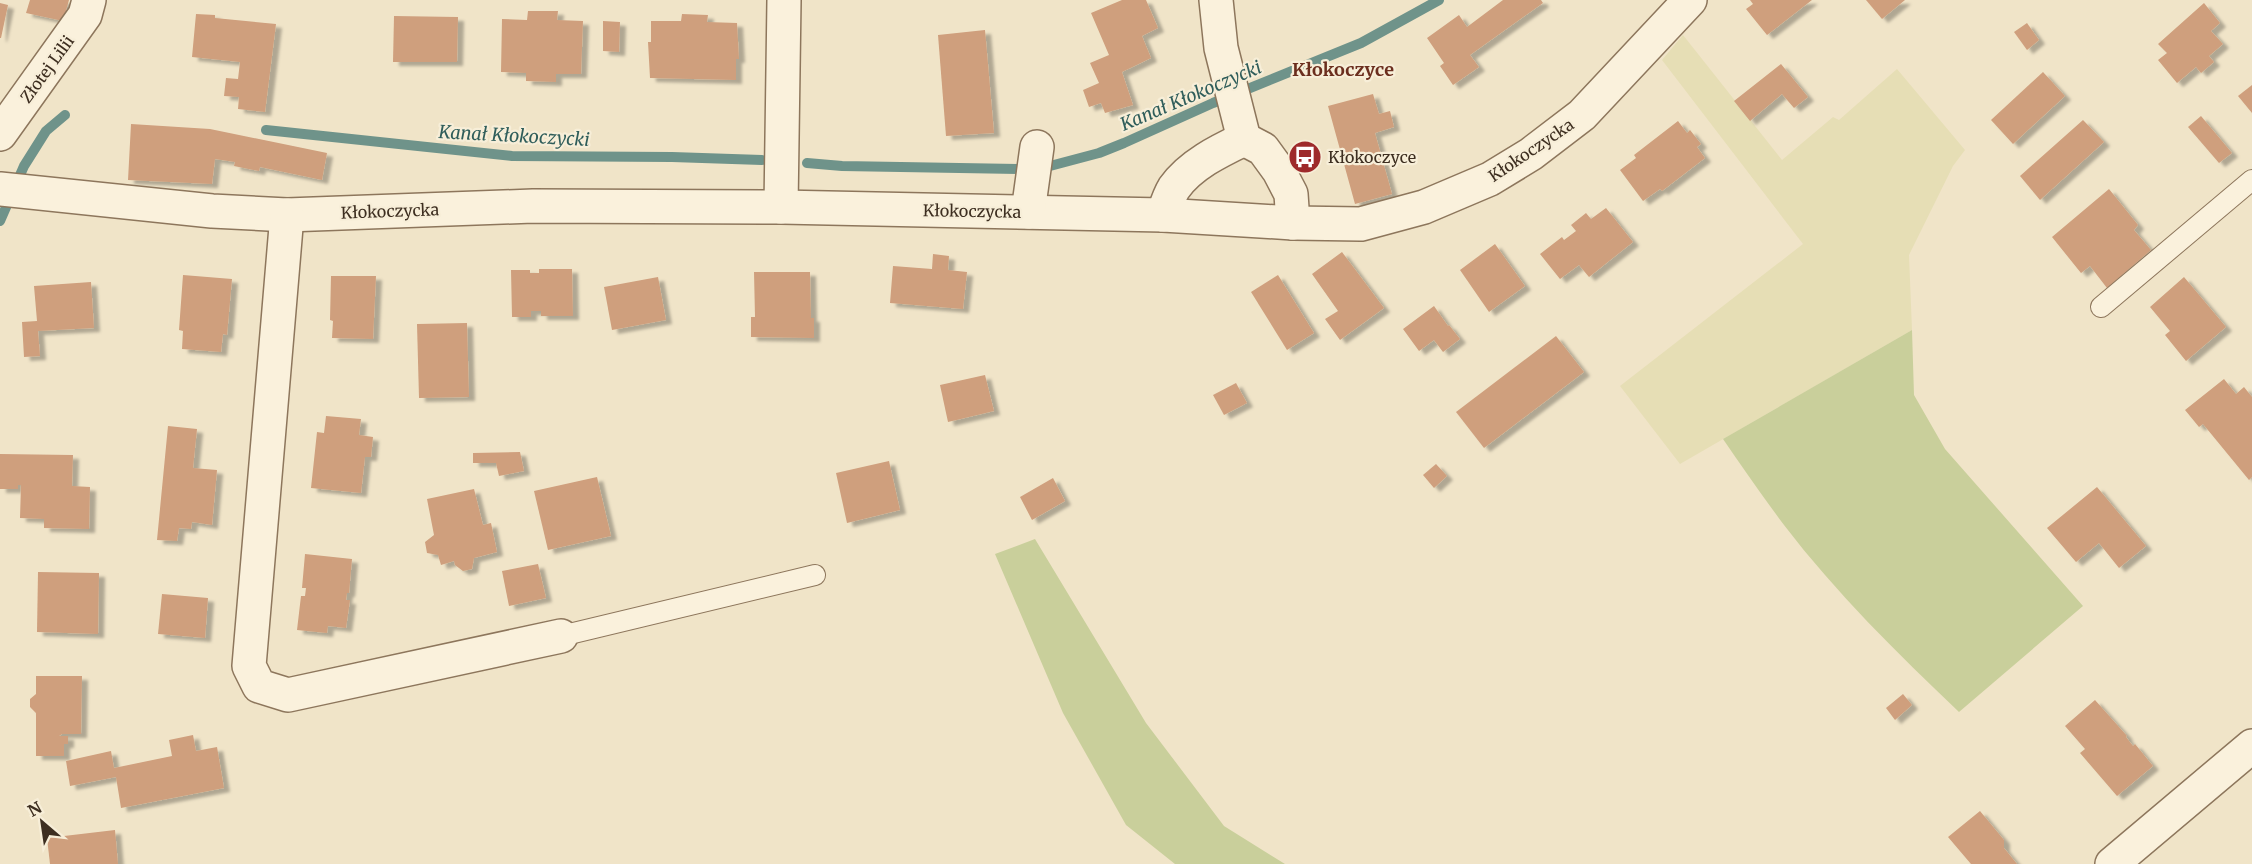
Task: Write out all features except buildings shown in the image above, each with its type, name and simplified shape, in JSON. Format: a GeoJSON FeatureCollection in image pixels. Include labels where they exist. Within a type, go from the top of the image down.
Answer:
{"type":"FeatureCollection","features":[{"type":"Feature","properties":{"kind":"street","name":"Złotej Lilii"},"geometry":{"type":"LineString","coordinates":[[0,134],[74,32],[85,15],[89,0]]}},
{"type":"Feature","properties":{"kind":"street"},"geometry":{"type":"LineString","coordinates":[[781,207],[784,0]]}},
{"type":"Feature","properties":{"kind":"street"},"geometry":{"type":"LineString","coordinates":[[1216,0],[1221,48],[1240,124],[1280,171],[1291,194],[1293,223]]}},
{"type":"Feature","properties":{"kind":"street","name":"Kłokoczycka"},"geometry":{"type":"LineString","coordinates":[[0,189],[212,211],[287,215],[533,206],[781,207],[1163,215],[1293,223],[1362,224],[1424,207],[1490,179],[1531,154],[1582,115],[1690,0]]}},
{"type":"Feature","properties":{"kind":"street"},"geometry":{"type":"LineString","coordinates":[[1163,215],[1173,190],[1184,176],[1217,152],[1240,124]]}},
{"type":"Feature","properties":{"kind":"street"},"geometry":{"type":"LineString","coordinates":[[1028,212],[1037,147]]}},
{"type":"Feature","properties":{"kind":"street"},"geometry":{"type":"LineString","coordinates":[[287,215],[249,666],[259,686],[288,695],[561,636]]}},
{"type":"Feature","properties":{"kind":"street"},"geometry":{"type":"LineString","coordinates":[[2112,864],[2252,746]]}},
{"type":"Feature","properties":{"kind":"lane"},"geometry":{"type":"LineString","coordinates":[[2101,307],[2252,180]]}},
{"type":"Feature","properties":{"kind":"lane"},"geometry":{"type":"LineString","coordinates":[[561,636],[815,575]]}},
{"type":"Feature","properties":{"kind":"shaded area"},"geometry":{"type":"Polygon","coordinates":[[[1683,35],[1782,160],[1833,117],[1839,120],[1897,69],[1965,150],[1953,166],[1909,255],[1912,330],[1680,464],[1620,386],[1803,244],[1662,60],[1683,35]]]}},
{"type":"Feature","properties":{"kind":"green space"},"geometry":{"type":"Polygon","coordinates":[[[1912,330],[1914,395],[1945,449],[2083,606],[1959,712],[1890,645],[1825,575],[1784,525],[1723,439],[1912,330]]]}},
{"type":"Feature","properties":{"kind":"green space"},"geometry":{"type":"Polygon","coordinates":[[[1035,539],[1146,723],[1224,826],[1285,864],[1175,864],[1126,825],[1063,713],[995,554],[1035,539]]]}},
{"type":"Feature","properties":{"kind":"waterway","name":"Kanał Kłokoczycki"},"geometry":{"type":"LineString","coordinates":[[1050,166],[1099,153],[1213,103],[1361,43],[1439,0]]}},
{"type":"Feature","properties":{"kind":"waterway","name":"Kanał Kłokoczycki"},"geometry":{"type":"LineString","coordinates":[[0,221],[24,166],[46,131],[65,115]]}},
{"type":"Feature","properties":{"kind":"waterway","name":"Kanał Kłokoczycki"},"geometry":{"type":"LineString","coordinates":[[266,130],[512,156],[762,160]]}},
{"type":"Feature","properties":{"kind":"waterway","name":"Kanał Kłokoczycki"},"geometry":{"type":"LineString","coordinates":[[807,163],[842,166],[1019,169]]}},
{"type":"Feature","properties":{"kind":"place","name":"Kłokoczyce"},"geometry":{"type":"Point","coordinates":[1305,157]}},
{"type":"Feature","properties":{"kind":"district","name":"Kłokoczyce"},"geometry":{"type":"Point","coordinates":[1343,70]}}]}
